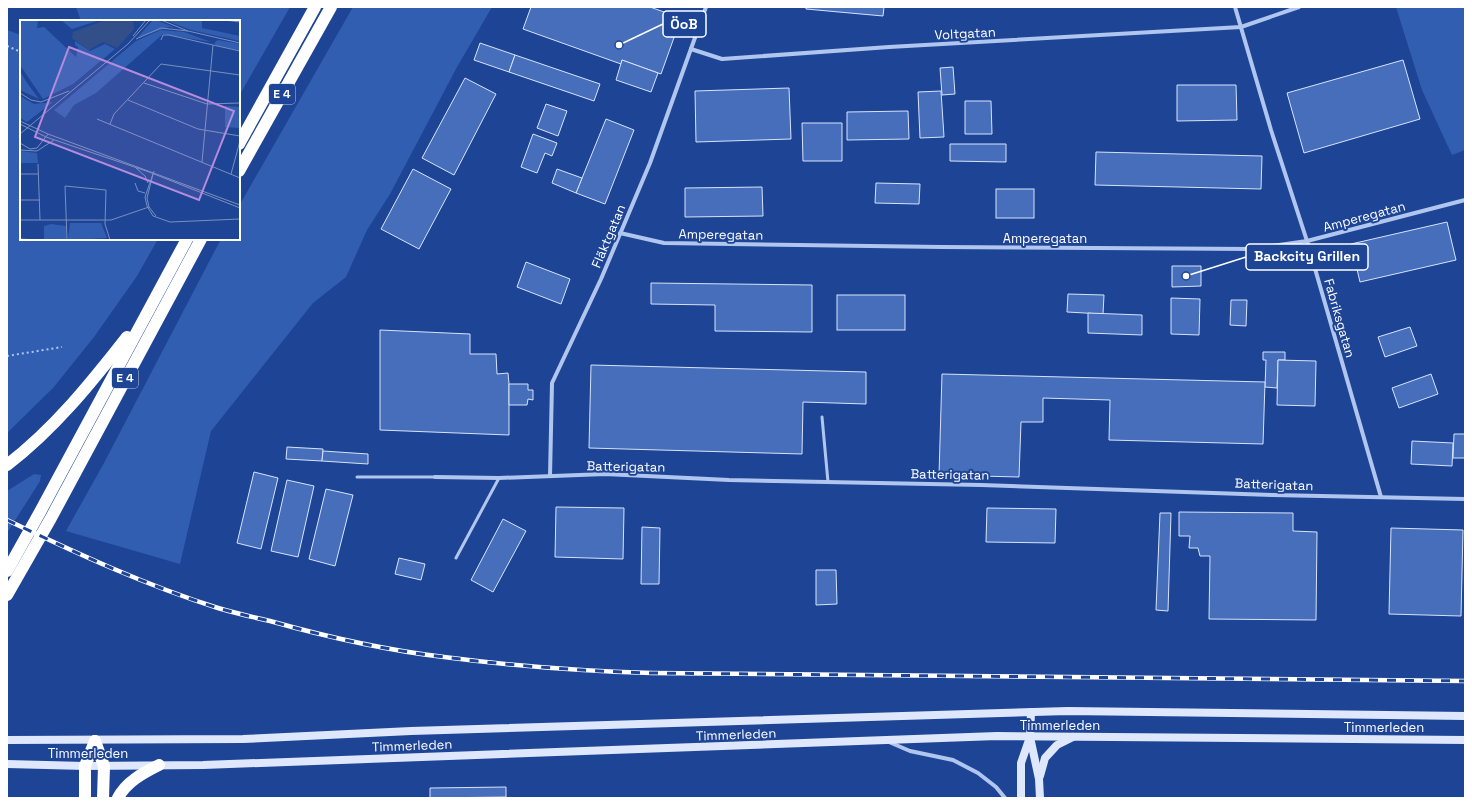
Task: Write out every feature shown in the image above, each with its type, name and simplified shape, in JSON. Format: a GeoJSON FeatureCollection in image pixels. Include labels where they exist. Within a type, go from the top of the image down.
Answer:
{"type":"FeatureCollection","features":[{"type":"Feature","properties":{"kind":"highway","name":"E 4"},"geometry":{"type":"LineString","coordinates":[[240,142],[314,7]]}},
{"type":"Feature","properties":{"kind":"highway","name":"E 4"},"geometry":{"type":"LineString","coordinates":[[240,168],[331,7]]}},
{"type":"Feature","properties":{"kind":"highway","name":"E 4"},"geometry":{"type":"LineString","coordinates":[[7,596],[40,512],[186,240]]}},
{"type":"Feature","properties":{"kind":"highway","name":"E 4"},"geometry":{"type":"LineString","coordinates":[[7,571],[25,553],[51,518],[155,322],[200,240]]}},
{"type":"Feature","properties":{"kind":"highway","name":"E 4"},"geometry":{"type":"LineString","coordinates":[[7,465],[40,437],[75,401],[99,373],[148,310]]}},
{"type":"Feature","properties":{"kind":"highway"},"geometry":{"type":"LineString","coordinates":[[95,741],[104,766],[103,798]]}},
{"type":"Feature","properties":{"kind":"highway"},"geometry":{"type":"LineString","coordinates":[[85,798],[84,766],[95,741]]}},
{"type":"Feature","properties":{"kind":"highway"},"geometry":{"type":"LineString","coordinates":[[118,798],[128,784],[144,772],[159,765]]}},
{"type":"Feature","properties":{"kind":"main road","name":"Timmerleden"},"geometry":{"type":"LineString","coordinates":[[7,740],[95,741],[243,739],[412,731],[1068,711],[1465,716]]}},
{"type":"Feature","properties":{"kind":"main road"},"geometry":{"type":"LineString","coordinates":[[1031,712],[1030,736],[1039,778],[1040,798]]}},
{"type":"Feature","properties":{"kind":"main road","name":"Timmerleden"},"geometry":{"type":"LineString","coordinates":[[7,764],[84,766],[203,765],[536,752],[1030,736],[1465,740]]}},
{"type":"Feature","properties":{"kind":"main road"},"geometry":{"type":"LineString","coordinates":[[1021,798],[1021,763],[1030,736]]}},
{"type":"Feature","properties":{"kind":"main road"},"geometry":{"type":"LineString","coordinates":[[1039,778],[1045,758],[1057,745],[1075,736]]}},
{"type":"Feature","properties":{"kind":"street","name":"Fläktgatan"},"geometry":{"type":"LineString","coordinates":[[550,476],[552,383],[650,163],[706,7]]}},
{"type":"Feature","properties":{"kind":"street","name":"Fabriksgatan"},"geometry":{"type":"LineString","coordinates":[[1235,7],[1271,130],[1307,241],[1381,497]]}},
{"type":"Feature","properties":{"kind":"street","name":"Voltgatan"},"geometry":{"type":"LineString","coordinates":[[691,49],[722,59],[896,47],[1241,27],[1299,7]]}},
{"type":"Feature","properties":{"kind":"street","name":"Amperegatan"},"geometry":{"type":"LineString","coordinates":[[620,233],[664,243],[1252,249],[1307,241],[1465,200]]}},
{"type":"Feature","properties":{"kind":"street","name":"Batterigatan"},"geometry":{"type":"LineString","coordinates":[[435,477],[498,478],[605,474],[729,480],[981,484],[1465,499]]}},
{"type":"Feature","properties":{"kind":"street"},"geometry":{"type":"LineString","coordinates":[[883,740],[910,751],[953,760],[978,773],[996,787],[1005,798]]}},
{"type":"Feature","properties":{"kind":"lane"},"geometry":{"type":"LineString","coordinates":[[822,417],[828,482]]}},
{"type":"Feature","properties":{"kind":"lane"},"geometry":{"type":"LineString","coordinates":[[357,477],[435,477]]}},
{"type":"Feature","properties":{"kind":"lane"},"geometry":{"type":"LineString","coordinates":[[456,558],[498,478]]}},
{"type":"Feature","properties":{"kind":"path"},"geometry":{"type":"LineString","coordinates":[[7,46],[20,52]]}},
{"type":"Feature","properties":{"kind":"path"},"geometry":{"type":"LineString","coordinates":[[7,356],[62,347]]}},
{"type":"Feature","properties":{"kind":"shaded area"},"geometry":{"type":"Polygon","coordinates":[[[76,7],[290,7],[240,94],[240,20],[81,20],[76,7]]]}},
{"type":"Feature","properties":{"kind":"shaded area"},"geometry":{"type":"Polygon","coordinates":[[[353,7],[492,7],[457,67],[390,194],[367,230],[346,277],[313,303],[211,431],[180,564],[66,531],[104,463],[220,240],[240,240],[240,204],[353,7]]]}},
{"type":"Feature","properties":{"kind":"shaded area"},"geometry":{"type":"Polygon","coordinates":[[[1396,7],[1465,7],[1465,150],[1452,155],[1422,90],[1396,7]]]}},
{"type":"Feature","properties":{"kind":"shaded area"},"geometry":{"type":"Polygon","coordinates":[[[7,30],[20,35],[20,240],[157,240],[137,276],[94,337],[53,388],[7,433],[7,30]]]}},
{"type":"Feature","properties":{"kind":"shaded area"},"geometry":{"type":"Polygon","coordinates":[[[34,474],[41,475],[40,481],[7,533],[7,491],[34,474]]]}},
{"type":"Feature","properties":{"kind":"building"},"geometry":{"type":"Polygon","coordinates":[[[531,7],[650,7],[681,18],[661,74],[622,60],[621,64],[523,29],[531,7]]]}},
{"type":"Feature","properties":{"kind":"building"},"geometry":{"type":"Polygon","coordinates":[[[806,7],[884,7],[883,16],[806,9],[806,7]]]}},
{"type":"Feature","properties":{"kind":"building"},"geometry":{"type":"Polygon","coordinates":[[[480,43],[515,55],[509,72],[474,60],[480,43]]]}},
{"type":"Feature","properties":{"kind":"building"},"geometry":{"type":"Polygon","coordinates":[[[515,55],[600,84],[594,101],[509,72],[515,55]]]}},
{"type":"Feature","properties":{"kind":"building"},"geometry":{"type":"Polygon","coordinates":[[[622,60],[658,73],[651,92],[616,80],[622,60]]]}},
{"type":"Feature","properties":{"kind":"building"},"geometry":{"type":"Polygon","coordinates":[[[1403,60],[1420,119],[1304,153],[1287,93],[1403,60]]]}},
{"type":"Feature","properties":{"kind":"building"},"geometry":{"type":"Polygon","coordinates":[[[953,67],[955,94],[942,95],[940,68],[953,67]]]}},
{"type":"Feature","properties":{"kind":"building"},"geometry":{"type":"Polygon","coordinates":[[[465,78],[496,94],[454,175],[422,158],[465,78]]]}},
{"type":"Feature","properties":{"kind":"building"},"geometry":{"type":"Polygon","coordinates":[[[1177,85],[1236,85],[1237,120],[1177,121],[1177,85]]]}},
{"type":"Feature","properties":{"kind":"building"},"geometry":{"type":"Polygon","coordinates":[[[789,88],[791,139],[696,142],[695,91],[789,88]]]}},
{"type":"Feature","properties":{"kind":"building"},"geometry":{"type":"Polygon","coordinates":[[[941,91],[944,137],[920,138],[918,92],[941,91]]]}},
{"type":"Feature","properties":{"kind":"building"},"geometry":{"type":"Polygon","coordinates":[[[965,101],[991,101],[992,134],[965,134],[965,101]]]}},
{"type":"Feature","properties":{"kind":"building"},"geometry":{"type":"Polygon","coordinates":[[[546,104],[567,111],[558,136],[537,128],[546,104]]]}},
{"type":"Feature","properties":{"kind":"building"},"geometry":{"type":"Polygon","coordinates":[[[908,111],[909,139],[847,140],[847,112],[908,111]]]}},
{"type":"Feature","properties":{"kind":"building"},"geometry":{"type":"Polygon","coordinates":[[[606,119],[634,130],[605,204],[576,193],[606,119]]]}},
{"type":"Feature","properties":{"kind":"building"},"geometry":{"type":"Polygon","coordinates":[[[802,123],[842,123],[842,161],[803,161],[802,123]]]}},
{"type":"Feature","properties":{"kind":"building"},"geometry":{"type":"Polygon","coordinates":[[[533,134],[557,143],[552,156],[545,153],[537,173],[521,167],[533,134]]]}},
{"type":"Feature","properties":{"kind":"building"},"geometry":{"type":"Polygon","coordinates":[[[950,144],[1006,144],[1006,162],[950,161],[950,144]]]}},
{"type":"Feature","properties":{"kind":"building"},"geometry":{"type":"Polygon","coordinates":[[[1096,152],[1262,156],[1261,189],[1095,185],[1096,152]]]}},
{"type":"Feature","properties":{"kind":"building"},"geometry":{"type":"Polygon","coordinates":[[[413,169],[451,189],[419,249],[381,229],[413,169]]]}},
{"type":"Feature","properties":{"kind":"building"},"geometry":{"type":"Polygon","coordinates":[[[557,169],[582,178],[576,193],[552,183],[557,169]]]}},
{"type":"Feature","properties":{"kind":"building"},"geometry":{"type":"Polygon","coordinates":[[[876,183],[920,184],[919,204],[875,203],[876,183]]]}},
{"type":"Feature","properties":{"kind":"building"},"geometry":{"type":"Polygon","coordinates":[[[762,187],[763,216],[685,217],[685,188],[762,187]]]}},
{"type":"Feature","properties":{"kind":"building"},"geometry":{"type":"Polygon","coordinates":[[[996,189],[1034,189],[1034,218],[996,218],[996,189]]]}},
{"type":"Feature","properties":{"kind":"building"},"geometry":{"type":"Polygon","coordinates":[[[1447,222],[1456,260],[1360,282],[1351,244],[1447,222]]]}},
{"type":"Feature","properties":{"kind":"building"},"geometry":{"type":"Polygon","coordinates":[[[526,262],[570,279],[561,304],[517,287],[526,262]]]}},
{"type":"Feature","properties":{"kind":"building"},"geometry":{"type":"Polygon","coordinates":[[[1172,266],[1201,266],[1201,286],[1172,287],[1172,266]]]}},
{"type":"Feature","properties":{"kind":"building"},"geometry":{"type":"Polygon","coordinates":[[[651,283],[812,285],[812,332],[715,331],[715,305],[651,304],[651,283]]]}},
{"type":"Feature","properties":{"kind":"building"},"geometry":{"type":"Polygon","coordinates":[[[1068,294],[1104,295],[1103,314],[1067,312],[1068,294]]]}},
{"type":"Feature","properties":{"kind":"building"},"geometry":{"type":"Polygon","coordinates":[[[837,295],[905,295],[905,330],[837,330],[837,295]]]}},
{"type":"Feature","properties":{"kind":"building"},"geometry":{"type":"Polygon","coordinates":[[[1171,298],[1200,299],[1199,335],[1171,334],[1171,298]]]}},
{"type":"Feature","properties":{"kind":"building"},"geometry":{"type":"Polygon","coordinates":[[[1231,300],[1247,300],[1246,326],[1230,325],[1231,300]]]}},
{"type":"Feature","properties":{"kind":"building"},"geometry":{"type":"Polygon","coordinates":[[[1088,313],[1142,315],[1142,335],[1088,333],[1088,313]]]}},
{"type":"Feature","properties":{"kind":"building"},"geometry":{"type":"Polygon","coordinates":[[[1410,327],[1417,346],[1385,357],[1378,337],[1410,327]]]}},
{"type":"Feature","properties":{"kind":"building"},"geometry":{"type":"Polygon","coordinates":[[[380,330],[470,334],[470,354],[496,354],[497,374],[508,373],[509,435],[380,430],[380,330]]]}},
{"type":"Feature","properties":{"kind":"building"},"geometry":{"type":"Polygon","coordinates":[[[1263,352],[1285,352],[1285,360],[1278,360],[1277,388],[1265,387],[1266,360],[1263,360],[1263,352]]]}},
{"type":"Feature","properties":{"kind":"building"},"geometry":{"type":"Polygon","coordinates":[[[1278,360],[1316,361],[1315,406],[1277,405],[1278,360]]]}},
{"type":"Feature","properties":{"kind":"building"},"geometry":{"type":"Polygon","coordinates":[[[591,365],[866,372],[866,404],[803,402],[802,454],[589,448],[591,365]]]}},
{"type":"Feature","properties":{"kind":"building"},"geometry":{"type":"Polygon","coordinates":[[[942,374],[1265,382],[1263,444],[1109,440],[1110,400],[1043,398],[1043,422],[1021,422],[1019,477],[939,475],[942,374]]]}},
{"type":"Feature","properties":{"kind":"building"},"geometry":{"type":"Polygon","coordinates":[[[1431,374],[1438,394],[1399,408],[1392,388],[1431,374]]]}},
{"type":"Feature","properties":{"kind":"building"},"geometry":{"type":"Polygon","coordinates":[[[509,384],[528,384],[528,390],[533,390],[533,400],[528,399],[527,405],[509,405],[509,384]]]}},
{"type":"Feature","properties":{"kind":"building"},"geometry":{"type":"Polygon","coordinates":[[[1454,434],[1465,434],[1465,458],[1453,458],[1454,434]]]}},
{"type":"Feature","properties":{"kind":"building"},"geometry":{"type":"Polygon","coordinates":[[[1412,441],[1453,443],[1452,466],[1411,464],[1412,441]]]}},
{"type":"Feature","properties":{"kind":"building"},"geometry":{"type":"Polygon","coordinates":[[[287,447],[323,449],[322,461],[286,459],[287,447]]]}},
{"type":"Feature","properties":{"kind":"building"},"geometry":{"type":"Polygon","coordinates":[[[323,451],[368,454],[368,464],[322,461],[323,451]]]}},
{"type":"Feature","properties":{"kind":"building"},"geometry":{"type":"Polygon","coordinates":[[[254,472],[278,478],[261,549],[237,543],[254,472]]]}},
{"type":"Feature","properties":{"kind":"building"},"geometry":{"type":"Polygon","coordinates":[[[287,480],[314,486],[298,557],[271,551],[287,480]]]}},
{"type":"Feature","properties":{"kind":"building"},"geometry":{"type":"Polygon","coordinates":[[[326,489],[353,495],[335,566],[309,559],[326,489]]]}},
{"type":"Feature","properties":{"kind":"building"},"geometry":{"type":"Polygon","coordinates":[[[556,507],[624,508],[623,559],[555,557],[556,507]]]}},
{"type":"Feature","properties":{"kind":"building"},"geometry":{"type":"Polygon","coordinates":[[[987,508],[1056,509],[1055,543],[986,542],[987,508]]]}},
{"type":"Feature","properties":{"kind":"building"},"geometry":{"type":"Polygon","coordinates":[[[1179,512],[1293,513],[1293,531],[1317,532],[1316,620],[1209,619],[1210,556],[1200,556],[1198,548],[1189,548],[1190,536],[1179,536],[1179,512]]]}},
{"type":"Feature","properties":{"kind":"building"},"geometry":{"type":"Polygon","coordinates":[[[1160,513],[1171,513],[1168,611],[1156,610],[1160,513]]]}},
{"type":"Feature","properties":{"kind":"building"},"geometry":{"type":"Polygon","coordinates":[[[503,519],[526,531],[493,592],[471,580],[503,519]]]}},
{"type":"Feature","properties":{"kind":"building"},"geometry":{"type":"Polygon","coordinates":[[[642,527],[660,528],[659,584],[641,584],[642,527]]]}},
{"type":"Feature","properties":{"kind":"building"},"geometry":{"type":"Polygon","coordinates":[[[1391,528],[1463,530],[1461,616],[1389,614],[1391,528]]]}},
{"type":"Feature","properties":{"kind":"building"},"geometry":{"type":"Polygon","coordinates":[[[399,558],[425,564],[421,580],[395,574],[399,558]]]}},
{"type":"Feature","properties":{"kind":"building"},"geometry":{"type":"Polygon","coordinates":[[[816,570],[836,570],[837,604],[816,605],[816,570]]]}},
{"type":"Feature","properties":{"kind":"building"},"geometry":{"type":"Polygon","coordinates":[[[506,787],[506,797],[430,798],[430,788],[506,787]]]}},
{"type":"Feature","properties":{"kind":"railway"},"geometry":{"type":"LineString","coordinates":[[7,520],[137,579],[218,608],[313,632],[400,651],[496,663],[548,668],[652,673],[1465,681]]}},
{"type":"Feature","properties":{"kind":"place","name":"ÖoB"},"geometry":{"type":"Point","coordinates":[619,45]}},
{"type":"Feature","properties":{"kind":"place","name":"Backcity Grillen"},"geometry":{"type":"Point","coordinates":[1186,276]}}]}
